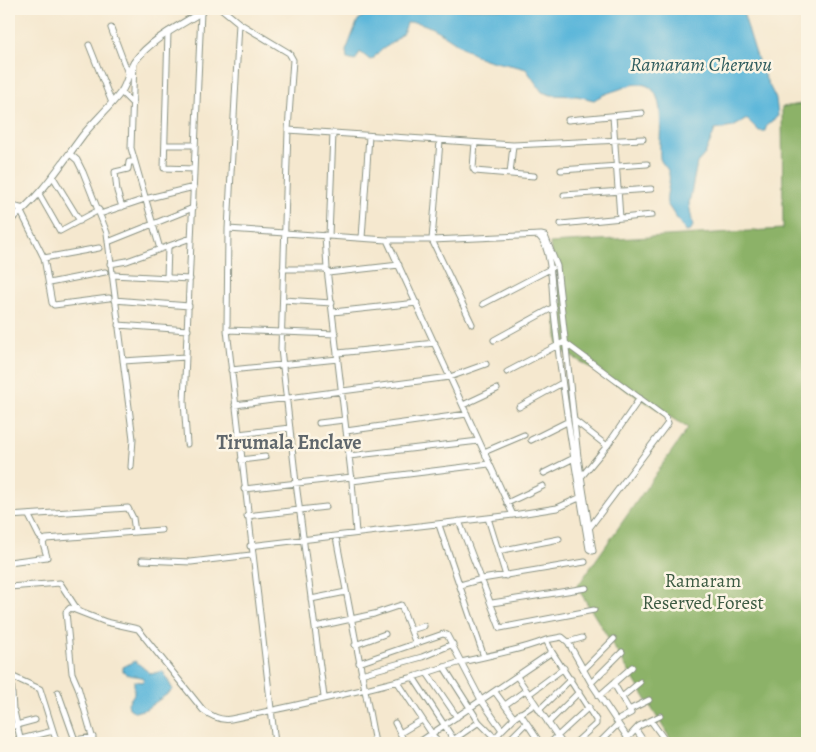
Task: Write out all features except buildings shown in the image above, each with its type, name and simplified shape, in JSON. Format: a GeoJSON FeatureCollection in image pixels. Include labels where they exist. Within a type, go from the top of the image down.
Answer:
{"type":"FeatureCollection","features":[{"type":"Feature","properties":{"kind":"main road"},"geometry":{"type":"LineString","coordinates":[[9,221],[23,211],[53,177],[84,134],[121,92],[134,62],[168,32],[203,10]]}},
{"type":"Feature","properties":{"kind":"street"},"geometry":{"type":"LineString","coordinates":[[222,9],[239,23],[292,56],[282,300],[283,365],[296,483],[324,697]]}},
{"type":"Feature","properties":{"kind":"street"},"geometry":{"type":"LineString","coordinates":[[187,444],[184,402],[203,10]]}},
{"type":"Feature","properties":{"kind":"street"},"geometry":{"type":"LineString","coordinates":[[239,23],[228,229],[227,330],[251,555],[275,743]]}},
{"type":"Feature","properties":{"kind":"street"},"geometry":{"type":"LineString","coordinates":[[111,28],[129,76]]}},
{"type":"Feature","properties":{"kind":"street"},"geometry":{"type":"LineString","coordinates":[[168,32],[164,145],[165,170],[194,169]]}},
{"type":"Feature","properties":{"kind":"street"},"geometry":{"type":"LineString","coordinates":[[90,45],[112,103]]}},
{"type":"Feature","properties":{"kind":"street"},"geometry":{"type":"LineString","coordinates":[[134,62],[131,148],[133,162],[160,249]]}},
{"type":"Feature","properties":{"kind":"street"},"geometry":{"type":"LineString","coordinates":[[121,92],[134,104]]}},
{"type":"Feature","properties":{"kind":"street"},"geometry":{"type":"LineString","coordinates":[[568,120],[642,113]]}},
{"type":"Feature","properties":{"kind":"street"},"geometry":{"type":"LineString","coordinates":[[613,116],[620,218]]}},
{"type":"Feature","properties":{"kind":"street"},"geometry":{"type":"LineString","coordinates":[[288,130],[513,145],[643,139]]}},
{"type":"Feature","properties":{"kind":"street"},"geometry":{"type":"LineString","coordinates":[[333,133],[327,236],[327,271],[336,334],[356,533]]}},
{"type":"Feature","properties":{"kind":"street"},"geometry":{"type":"LineString","coordinates":[[362,238],[368,136]]}},
{"type":"Feature","properties":{"kind":"street"},"geometry":{"type":"LineString","coordinates":[[440,141],[432,240],[472,324]]}},
{"type":"Feature","properties":{"kind":"street"},"geometry":{"type":"LineString","coordinates":[[475,143],[473,168],[475,171],[534,176]]}},
{"type":"Feature","properties":{"kind":"street"},"geometry":{"type":"LineString","coordinates":[[164,145],[195,145]]}},
{"type":"Feature","properties":{"kind":"street"},"geometry":{"type":"LineString","coordinates":[[510,174],[513,145]]}},
{"type":"Feature","properties":{"kind":"street"},"geometry":{"type":"LineString","coordinates":[[70,154],[77,160],[83,172],[100,212],[108,242],[112,275],[112,299],[118,325],[133,439],[131,468]]}},
{"type":"Feature","properties":{"kind":"street"},"geometry":{"type":"LineString","coordinates":[[122,207],[117,191],[115,172],[128,169],[129,163],[133,162]]}},
{"type":"Feature","properties":{"kind":"street"},"geometry":{"type":"LineString","coordinates":[[561,170],[647,164]]}},
{"type":"Feature","properties":{"kind":"street"},"geometry":{"type":"LineString","coordinates":[[53,177],[80,221]]}},
{"type":"Feature","properties":{"kind":"street"},"geometry":{"type":"LineString","coordinates":[[38,194],[58,230],[62,231],[100,212],[194,188]]}},
{"type":"Feature","properties":{"kind":"street"},"geometry":{"type":"LineString","coordinates":[[564,195],[650,189]]}},
{"type":"Feature","properties":{"kind":"street"},"geometry":{"type":"LineString","coordinates":[[9,205],[23,211],[44,258],[54,305],[112,299],[188,306]]}},
{"type":"Feature","properties":{"kind":"street"},"geometry":{"type":"LineString","coordinates":[[108,242],[193,208]]}},
{"type":"Feature","properties":{"kind":"street"},"geometry":{"type":"LineString","coordinates":[[561,224],[652,215]]}},
{"type":"Feature","properties":{"kind":"street"},"geometry":{"type":"LineString","coordinates":[[228,229],[388,240],[543,235],[547,239],[557,266],[574,420],[594,551],[588,549],[572,459],[550,269],[543,240],[539,236]]}},
{"type":"Feature","properties":{"kind":"street"},"geometry":{"type":"LineString","coordinates":[[110,264],[127,261],[191,238]]}},
{"type":"Feature","properties":{"kind":"street"},"geometry":{"type":"LineString","coordinates":[[388,240],[513,515]]}},
{"type":"Feature","properties":{"kind":"street"},"geometry":{"type":"LineString","coordinates":[[167,278],[168,246]]}},
{"type":"Feature","properties":{"kind":"street"},"geometry":{"type":"LineString","coordinates":[[44,258],[99,248]]}},
{"type":"Feature","properties":{"kind":"street"},"geometry":{"type":"LineString","coordinates":[[283,268],[327,271],[399,265]]}},
{"type":"Feature","properties":{"kind":"street"},"geometry":{"type":"LineString","coordinates":[[483,304],[557,266]]}},
{"type":"Feature","properties":{"kind":"street"},"geometry":{"type":"LineString","coordinates":[[49,283],[105,272]]}},
{"type":"Feature","properties":{"kind":"street"},"geometry":{"type":"LineString","coordinates":[[112,275],[190,279]]}},
{"type":"Feature","properties":{"kind":"street"},"geometry":{"type":"LineString","coordinates":[[282,300],[332,303]]}},
{"type":"Feature","properties":{"kind":"street"},"geometry":{"type":"LineString","coordinates":[[333,312],[417,304]]}},
{"type":"Feature","properties":{"kind":"street"},"geometry":{"type":"LineString","coordinates":[[494,340],[554,307]]}},
{"type":"Feature","properties":{"kind":"street"},"geometry":{"type":"LineString","coordinates":[[118,325],[188,330]]}},
{"type":"Feature","properties":{"kind":"street"},"geometry":{"type":"LineString","coordinates":[[227,330],[336,334]]}},
{"type":"Feature","properties":{"kind":"street"},"geometry":{"type":"LineString","coordinates":[[506,372],[564,342]]}},
{"type":"Feature","properties":{"kind":"street"},"geometry":{"type":"LineString","coordinates":[[564,342],[663,414],[668,422],[586,530]]}},
{"type":"Feature","properties":{"kind":"street"},"geometry":{"type":"LineString","coordinates":[[231,370],[283,365],[435,343]]}},
{"type":"Feature","properties":{"kind":"street"},"geometry":{"type":"LineString","coordinates":[[123,361],[186,357]]}},
{"type":"Feature","properties":{"kind":"street"},"geometry":{"type":"LineString","coordinates":[[235,405],[450,377],[486,364]]}},
{"type":"Feature","properties":{"kind":"street"},"geometry":{"type":"LineString","coordinates":[[518,407],[562,383]]}},
{"type":"Feature","properties":{"kind":"street"},"geometry":{"type":"LineString","coordinates":[[463,405],[497,389]]}},
{"type":"Feature","properties":{"kind":"street"},"geometry":{"type":"LineString","coordinates":[[582,476],[607,446],[640,398]]}},
{"type":"Feature","properties":{"kind":"street"},"geometry":{"type":"LineString","coordinates":[[346,431],[467,414]]}},
{"type":"Feature","properties":{"kind":"street"},"geometry":{"type":"LineString","coordinates":[[319,423],[344,420]]}},
{"type":"Feature","properties":{"kind":"street"},"geometry":{"type":"LineString","coordinates":[[574,420],[607,446]]}},
{"type":"Feature","properties":{"kind":"street"},"geometry":{"type":"LineString","coordinates":[[531,440],[567,422]]}},
{"type":"Feature","properties":{"kind":"street"},"geometry":{"type":"LineString","coordinates":[[238,434],[290,428]]}},
{"type":"Feature","properties":{"kind":"street"},"geometry":{"type":"LineString","coordinates":[[484,452],[524,435]]}},
{"type":"Feature","properties":{"kind":"street"},"geometry":{"type":"LineString","coordinates":[[349,456],[479,442]]}},
{"type":"Feature","properties":{"kind":"street"},"geometry":{"type":"LineString","coordinates":[[241,460],[265,457]]}},
{"type":"Feature","properties":{"kind":"street"},"geometry":{"type":"LineString","coordinates":[[544,473],[572,459]]}},
{"type":"Feature","properties":{"kind":"street"},"geometry":{"type":"LineString","coordinates":[[244,488],[352,479],[490,464]]}},
{"type":"Feature","properties":{"kind":"street"},"geometry":{"type":"LineString","coordinates":[[508,503],[543,486]]}},
{"type":"Feature","properties":{"kind":"street"},"geometry":{"type":"LineString","coordinates":[[250,546],[513,515],[558,508],[579,498]]}},
{"type":"Feature","properties":{"kind":"street"},"geometry":{"type":"LineString","coordinates":[[247,516],[326,506]]}},
{"type":"Feature","properties":{"kind":"street"},"geometry":{"type":"LineString","coordinates":[[9,516],[128,508],[133,518],[136,532]]}},
{"type":"Feature","properties":{"kind":"street"},"geometry":{"type":"LineString","coordinates":[[9,562],[47,557],[44,540],[39,536],[29,516]]}},
{"type":"Feature","properties":{"kind":"street"},"geometry":{"type":"LineString","coordinates":[[488,518],[506,576]]}},
{"type":"Feature","properties":{"kind":"street"},"geometry":{"type":"LineString","coordinates":[[459,521],[500,628],[594,610]]}},
{"type":"Feature","properties":{"kind":"street"},"geometry":{"type":"LineString","coordinates":[[439,525],[484,658]]}},
{"type":"Feature","properties":{"kind":"street"},"geometry":{"type":"LineString","coordinates":[[44,540],[161,530]]}},
{"type":"Feature","properties":{"kind":"street"},"geometry":{"type":"LineString","coordinates":[[336,537],[360,674],[375,743]]}},
{"type":"Feature","properties":{"kind":"street"},"geometry":{"type":"LineString","coordinates":[[498,551],[559,539]]}},
{"type":"Feature","properties":{"kind":"street"},"geometry":{"type":"LineString","coordinates":[[142,560],[191,562],[251,555]]}},
{"type":"Feature","properties":{"kind":"street"},"geometry":{"type":"LineString","coordinates":[[460,585],[482,579],[585,562]]}},
{"type":"Feature","properties":{"kind":"street"},"geometry":{"type":"LineString","coordinates":[[9,579],[9,587],[60,583],[77,609]]}},
{"type":"Feature","properties":{"kind":"street"},"geometry":{"type":"LineString","coordinates":[[492,603],[586,588]]}},
{"type":"Feature","properties":{"kind":"street"},"geometry":{"type":"LineString","coordinates":[[312,599],[346,592]]}},
{"type":"Feature","properties":{"kind":"street"},"geometry":{"type":"LineString","coordinates":[[315,627],[351,620],[401,605],[416,644]]}},
{"type":"Feature","properties":{"kind":"street"},"geometry":{"type":"LineString","coordinates":[[94,743],[78,687],[72,673],[66,612],[70,608],[77,609],[106,622],[138,629],[203,710],[212,718],[230,719],[270,712],[324,697],[413,677],[461,662],[484,658],[562,637],[568,642],[591,684],[629,741]]}},
{"type":"Feature","properties":{"kind":"street"},"geometry":{"type":"LineString","coordinates":[[411,630],[424,626]]}},
{"type":"Feature","properties":{"kind":"street"},"geometry":{"type":"LineString","coordinates":[[355,645],[385,634]]}},
{"type":"Feature","properties":{"kind":"street"},"geometry":{"type":"LineString","coordinates":[[359,663],[445,634],[453,644],[481,700],[502,730]]}},
{"type":"Feature","properties":{"kind":"street"},"geometry":{"type":"LineString","coordinates":[[568,642],[582,638]]}},
{"type":"Feature","properties":{"kind":"street"},"geometry":{"type":"LineString","coordinates":[[584,669],[614,639]]}},
{"type":"Feature","properties":{"kind":"street"},"geometry":{"type":"LineString","coordinates":[[546,640],[596,720],[596,724],[575,743]]}},
{"type":"Feature","properties":{"kind":"street"},"geometry":{"type":"LineString","coordinates":[[360,674],[422,657],[453,644]]}},
{"type":"Feature","properties":{"kind":"street"},"geometry":{"type":"LineString","coordinates":[[418,743],[481,700],[518,678],[552,652]]}},
{"type":"Feature","properties":{"kind":"street"},"geometry":{"type":"LineString","coordinates":[[591,684],[622,652]]}},
{"type":"Feature","properties":{"kind":"street"},"geometry":{"type":"LineString","coordinates":[[444,667],[493,742],[514,718],[535,704]]}},
{"type":"Feature","properties":{"kind":"street"},"geometry":{"type":"LineString","coordinates":[[599,696],[632,667]]}},
{"type":"Feature","properties":{"kind":"street"},"geometry":{"type":"LineString","coordinates":[[505,705],[564,668]]}},
{"type":"Feature","properties":{"kind":"street"},"geometry":{"type":"LineString","coordinates":[[427,673],[457,717]]}},
{"type":"Feature","properties":{"kind":"street"},"geometry":{"type":"LineString","coordinates":[[20,741],[17,725],[11,710],[12,676],[40,689],[57,743]]}},
{"type":"Feature","properties":{"kind":"street"},"geometry":{"type":"LineString","coordinates":[[413,677],[454,741],[480,722]]}},
{"type":"Feature","properties":{"kind":"street"},"geometry":{"type":"LineString","coordinates":[[518,678],[562,743]]}},
{"type":"Feature","properties":{"kind":"street"},"geometry":{"type":"LineString","coordinates":[[539,710],[571,679]]}},
{"type":"Feature","properties":{"kind":"street"},"geometry":{"type":"LineString","coordinates":[[396,681],[438,743]]}},
{"type":"Feature","properties":{"kind":"street"},"geometry":{"type":"LineString","coordinates":[[622,697],[640,682]]}},
{"type":"Feature","properties":{"kind":"street"},"geometry":{"type":"LineString","coordinates":[[599,743],[617,722],[631,713],[614,684]]}},
{"type":"Feature","properties":{"kind":"street"},"geometry":{"type":"LineString","coordinates":[[58,692],[75,740]]}},
{"type":"Feature","properties":{"kind":"street"},"geometry":{"type":"LineString","coordinates":[[494,692],[514,718]]}},
{"type":"Feature","properties":{"kind":"street"},"geometry":{"type":"LineString","coordinates":[[548,723],[579,692]]}},
{"type":"Feature","properties":{"kind":"street"},"geometry":{"type":"LineString","coordinates":[[629,710],[649,700]]}},
{"type":"Feature","properties":{"kind":"street"},"geometry":{"type":"LineString","coordinates":[[550,743],[588,707]]}},
{"type":"Feature","properties":{"kind":"street"},"geometry":{"type":"LineString","coordinates":[[520,714],[538,741],[532,743]]}},
{"type":"Feature","properties":{"kind":"street"},"geometry":{"type":"LineString","coordinates":[[623,743],[629,741],[636,730],[660,716]]}},
{"type":"Feature","properties":{"kind":"street"},"geometry":{"type":"LineString","coordinates":[[9,727],[35,720]]}},
{"type":"Feature","properties":{"kind":"street"},"geometry":{"type":"LineString","coordinates":[[400,733],[422,720]]}},
{"type":"Feature","properties":{"kind":"street"},"geometry":{"type":"LineString","coordinates":[[651,721],[666,743],[672,737]]}},
{"type":"Feature","properties":{"kind":"street"},"geometry":{"type":"LineString","coordinates":[[395,723],[405,743]]}},
{"type":"Feature","properties":{"kind":"street"},"geometry":{"type":"LineString","coordinates":[[506,743],[526,723]]}},
{"type":"Feature","properties":{"kind":"street"},"geometry":{"type":"LineString","coordinates":[[636,730],[645,743]]}},
{"type":"Feature","properties":{"kind":"street"},"geometry":{"type":"LineString","coordinates":[[9,742],[20,741],[53,731]]}},
{"type":"Feature","properties":{"kind":"street"},"geometry":{"type":"LineString","coordinates":[[67,743],[93,736]]}},
{"type":"Feature","properties":{"kind":"green space","name":"Ramaram Reserved Forest"},"geometry":{"type":"Polygon","coordinates":[[[807,103],[807,743],[673,743],[577,587],[688,428],[558,348],[550,243],[783,229],[782,107],[807,103]]]}},
{"type":"Feature","properties":{"kind":"water","name":"Ramaram Cheruvu"},"geometry":{"type":"Polygon","coordinates":[[[374,9],[742,9],[760,67],[776,99],[778,116],[767,125],[765,131],[759,131],[747,119],[733,127],[715,130],[705,154],[697,163],[689,204],[693,226],[690,231],[686,232],[667,204],[669,178],[666,167],[660,158],[659,107],[656,95],[650,87],[640,84],[625,87],[594,100],[577,96],[551,95],[542,92],[526,69],[477,56],[433,28],[414,22],[407,23],[401,35],[373,59],[370,60],[360,52],[355,61],[347,59],[346,51],[358,20],[374,9]]]}},
{"type":"Feature","properties":{"kind":"water"},"geometry":{"type":"Polygon","coordinates":[[[135,661],[151,674],[163,671],[173,690],[146,709],[135,712],[129,708],[128,703],[134,694],[134,681],[142,682],[144,679],[125,673],[123,667],[135,661]]]}},
{"type":"Feature","properties":{"kind":"district","name":"Tirumala Enclave"},"geometry":{"type":"Point","coordinates":[289,442]}}]}
